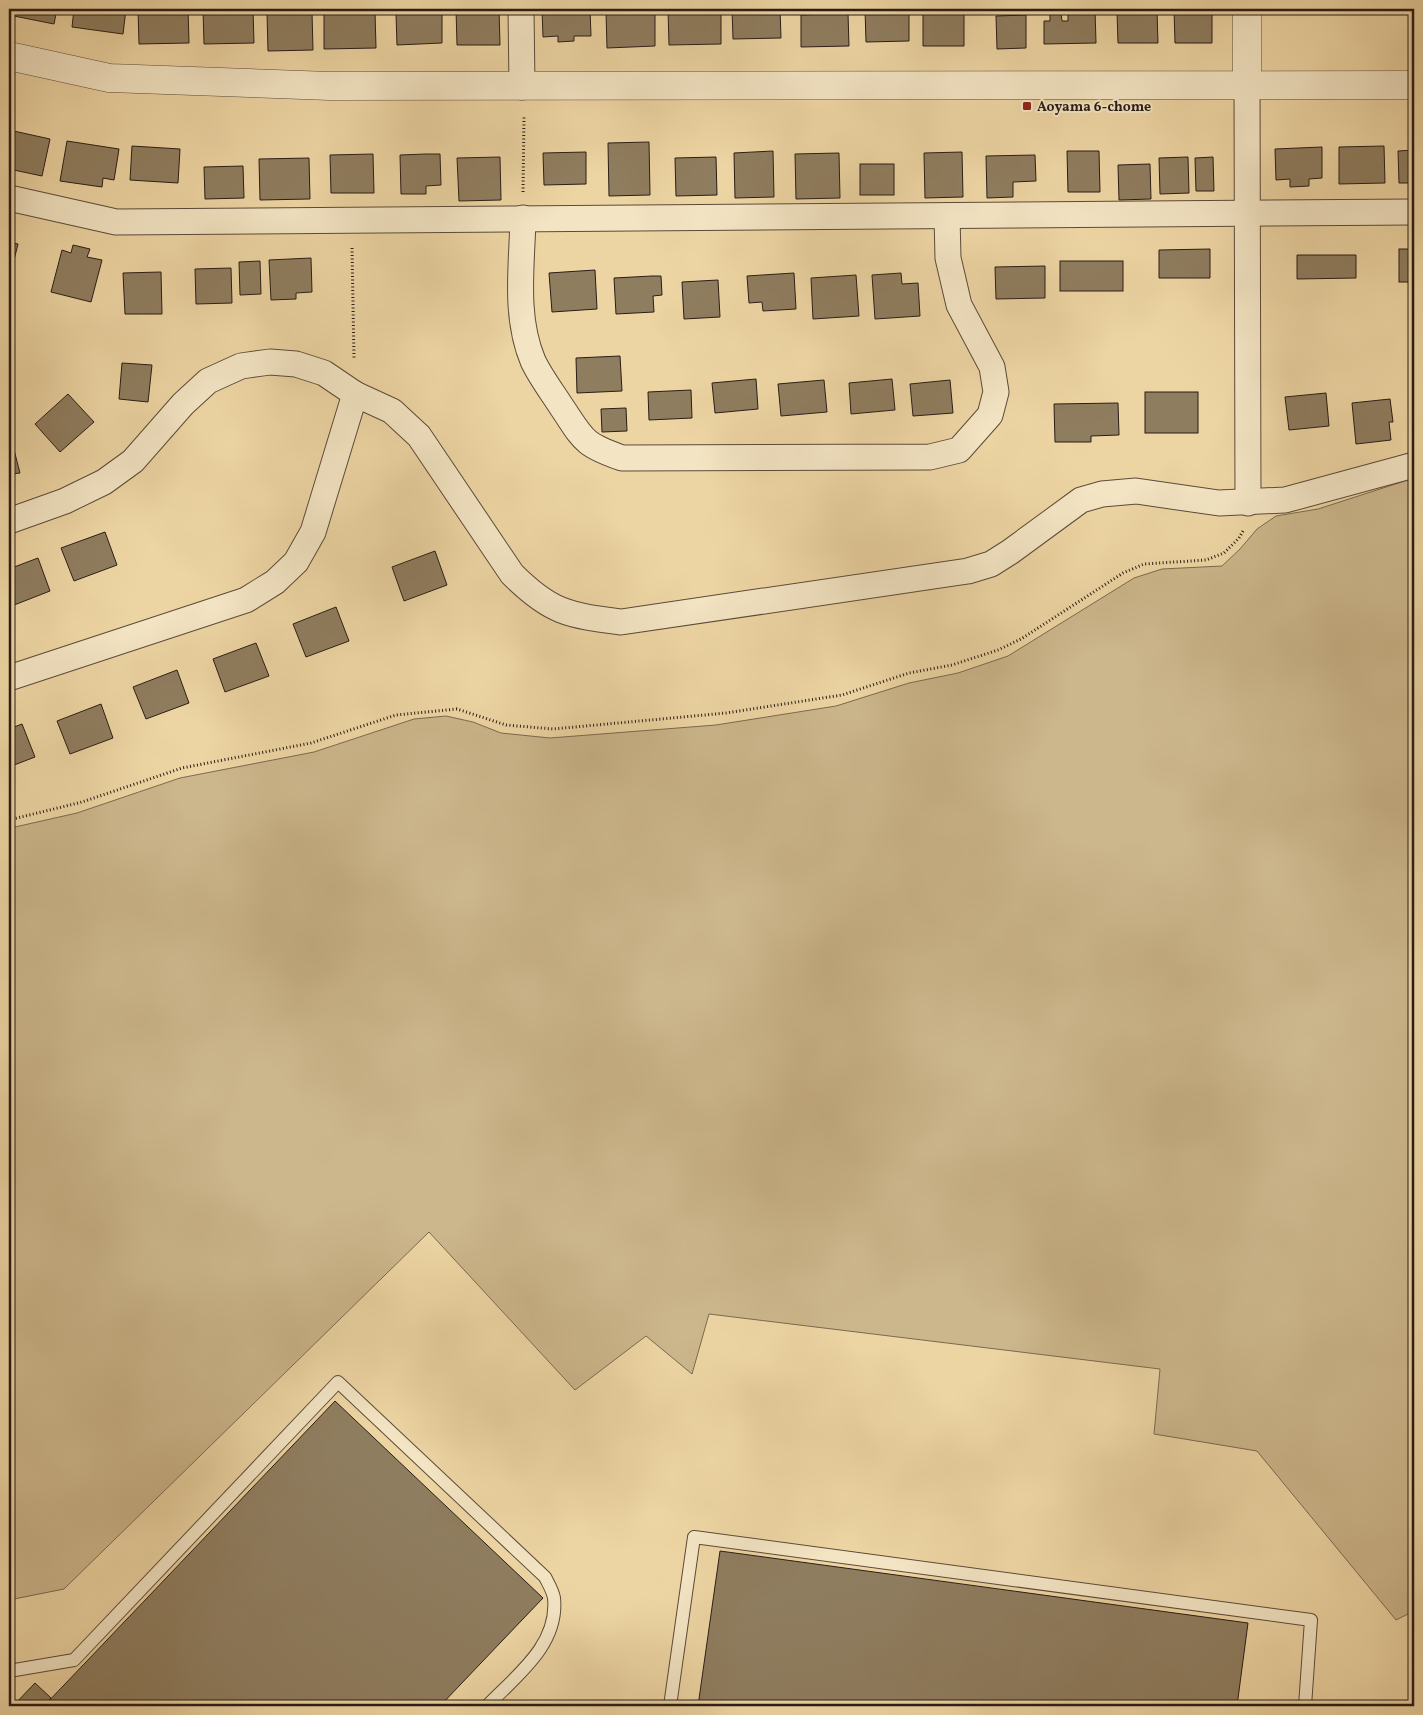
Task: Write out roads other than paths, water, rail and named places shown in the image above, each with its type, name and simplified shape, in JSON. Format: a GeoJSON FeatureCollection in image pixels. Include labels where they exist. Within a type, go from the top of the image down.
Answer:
{"type":"FeatureCollection","features":[{"type":"Feature","properties":{"kind":"street"},"geometry":{"type":"LineString","coordinates":[[521,9],[522,87]]}},
{"type":"Feature","properties":{"kind":"street"},"geometry":{"type":"LineString","coordinates":[[1246,9],[1248,503]]}},
{"type":"Feature","properties":{"kind":"street"},"geometry":{"type":"LineString","coordinates":[[9,56],[109,78],[330,86],[1414,85]]}},
{"type":"Feature","properties":{"kind":"street"},"geometry":{"type":"LineString","coordinates":[[9,198],[116,222],[1414,212]]}},
{"type":"Feature","properties":{"kind":"street"},"geometry":{"type":"LineString","coordinates":[[523,218],[522,317],[526,341],[534,362],[582,439],[595,448],[622,458],[930,457],[959,450],[990,415],[996,392],[992,367],[960,305],[948,258],[947,216]]}},
{"type":"Feature","properties":{"kind":"street"},"geometry":{"type":"LineString","coordinates":[[9,521],[65,501],[104,482],[133,461],[183,404],[208,380],[241,366],[270,362],[296,364],[324,373],[355,394],[392,411],[419,436],[512,574],[530,592],[547,605],[566,612],[621,622],[968,571],[991,564],[1081,500],[1102,494],[1136,491],[1219,503],[1248,503],[1303,496],[1414,465]]}},
{"type":"Feature","properties":{"kind":"street"},"geometry":{"type":"LineString","coordinates":[[9,678],[246,600],[274,582],[296,562],[313,532],[355,394]]}},
{"type":"Feature","properties":{"kind":"lane"},"geometry":{"type":"LineString","coordinates":[[9,1670],[74,1660],[338,1382],[545,1577],[554,1596],[554,1619],[549,1636],[540,1650],[487,1706]]}},
{"type":"Feature","properties":{"kind":"lane"},"geometry":{"type":"LineString","coordinates":[[670,1706],[694,1537],[1311,1620],[1305,1706]]}},
{"type":"Feature","properties":{"kind":"place","name":"Aoyama 6-chome"},"geometry":{"type":"Point","coordinates":[1027,106]}}]}
